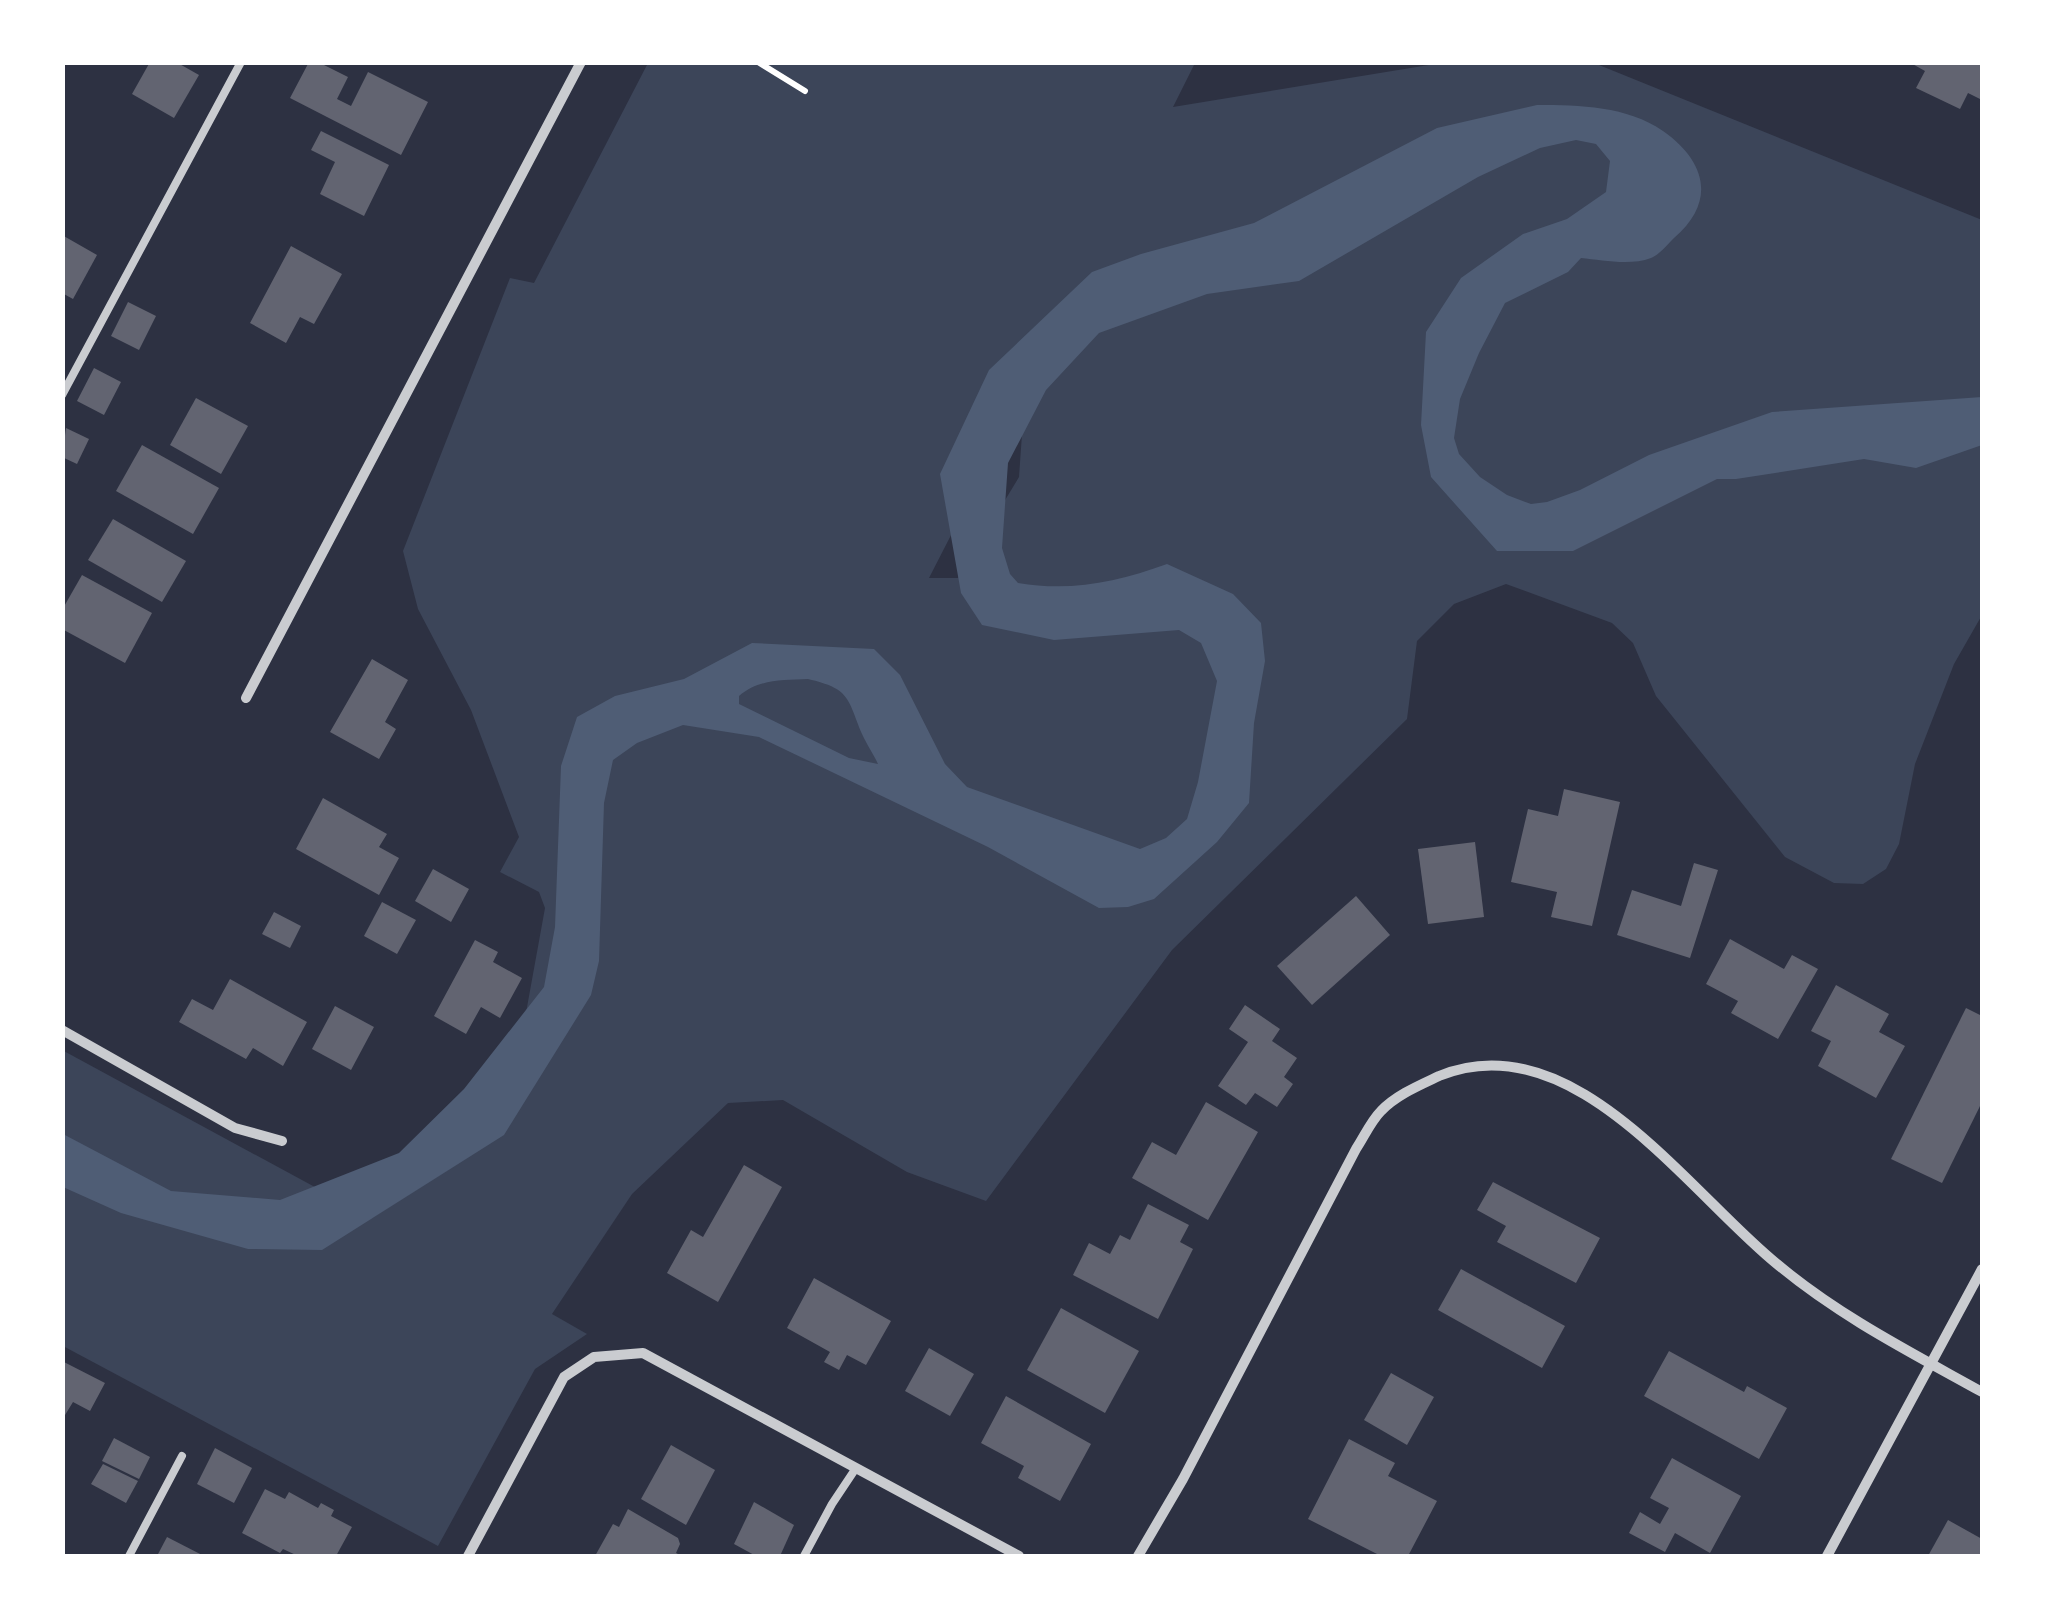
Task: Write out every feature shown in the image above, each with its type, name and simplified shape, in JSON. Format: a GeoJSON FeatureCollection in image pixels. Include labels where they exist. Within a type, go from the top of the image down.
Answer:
{"type":"FeatureCollection","features":[{"type":"Feature","properties":{"kind":"street"},"geometry":{"type":"LineString","coordinates":[[246,698],[580,62]]}},
{"type":"Feature","properties":{"kind":"street"},"geometry":{"type":"LineString","coordinates":[[62,1030],[235,1128],[282,1141]]}},
{"type":"Feature","properties":{"kind":"street"},"geometry":{"type":"LineString","coordinates":[[1138,1556],[1192,1462],[1356,1149],[1381,1111],[1419,1085],[1462,1067],[1508,1066],[1551,1077],[1611,1112],[1663,1154],[1710,1204],[1777,1265],[1852,1319],[1982,1392]]}},
{"type":"Feature","properties":{"kind":"street"},"geometry":{"type":"LineString","coordinates":[[1827,1556],[1982,1269]]}},
{"type":"Feature","properties":{"kind":"street"},"geometry":{"type":"LineString","coordinates":[[468,1556],[564,1377],[594,1357],[644,1353],[1020,1556]]}},
{"type":"Feature","properties":{"kind":"lane"},"geometry":{"type":"LineString","coordinates":[[62,396],[241,62]]}},
{"type":"Feature","properties":{"kind":"lane"},"geometry":{"type":"LineString","coordinates":[[129,1556],[182,1456]]}},
{"type":"Feature","properties":{"kind":"lane"},"geometry":{"type":"LineString","coordinates":[[804,1556],[856,1468]]}},
{"type":"Feature","properties":{"kind":"path"},"geometry":{"type":"LineString","coordinates":[[758,62],[805,91]]}},
{"type":"Feature","properties":{"kind":"shaded area"},"geometry":{"type":"Polygon","coordinates":[[[648,63],[1195,63],[1173,107],[1441,63],[1594,63],[1982,220],[1982,615],[1954,664],[1915,764],[1899,844],[1886,869],[1863,884],[1834,883],[1785,857],[1656,696],[1633,643],[1612,623],[1506,584],[1454,604],[1417,641],[1407,719],[1172,950],[986,1201],[907,1172],[783,1100],[728,1103],[632,1194],[552,1314],[587,1334],[535,1369],[438,1546],[63,1346],[62,1050],[372,1218],[504,1134],[545,908],[539,892],[500,872],[519,837],[471,710],[418,609],[403,551],[510,278],[534,283],[648,63]],[[1025,391],[929,578],[958,578],[1019,477],[1025,391]]]}},
{"type":"Feature","properties":{"kind":"shaded area"},"geometry":{"type":"Polygon","coordinates":[[[1537,105],[1619,112],[1649,123],[1678,143],[1697,169],[1701,183],[1696,210],[1654,257],[1625,262],[1581,258],[1568,272],[1505,303],[1460,399],[1454,438],[1459,454],[1480,477],[1507,495],[1531,504],[1547,502],[1649,455],[1772,412],[1982,397],[1982,445],[1916,468],[1864,459],[1717,479],[1573,551],[1497,551],[1431,477],[1421,425],[1426,332],[1461,278],[1523,234],[1567,219],[1606,192],[1610,161],[1596,144],[1576,140],[1540,148],[1478,177],[1299,281],[1207,294],[1099,333],[1046,390],[1008,463],[1002,548],[1010,574],[1018,583],[1094,584],[1167,564],[1233,594],[1261,623],[1265,661],[1254,723],[1249,803],[1217,842],[1154,899],[1128,907],[1099,908],[988,847],[759,737],[683,725],[637,743],[613,760],[604,803],[599,961],[591,995],[504,1135],[322,1250],[248,1249],[121,1213],[63,1187],[63,1134],[171,1191],[280,1200],[399,1153],[464,1089],[544,987],[555,927],[561,766],[577,717],[615,696],[684,679],[752,643],[874,649],[900,675],[945,764],[967,787],[1140,849],[1166,838],[1187,819],[1217,681],[1201,643],[1179,630],[1054,640],[982,625],[961,593],[940,474],[989,370],[1092,272],[1141,254],[1254,223],[1437,128],[1537,105]],[[808,679],[763,683],[739,696],[739,704],[849,758],[878,764],[845,696],[808,679]]]}},
{"type":"Feature","properties":{"kind":"building"},"geometry":{"type":"Polygon","coordinates":[[[150,62],[176,62],[199,75],[174,118],[132,94],[150,62]]]}},
{"type":"Feature","properties":{"kind":"building"},"geometry":{"type":"Polygon","coordinates":[[[309,62],[318,62],[348,77],[337,99],[351,106],[368,72],[428,102],[401,155],[290,98],[309,62]]]}},
{"type":"Feature","properties":{"kind":"building"},"geometry":{"type":"Polygon","coordinates":[[[1909,62],[1982,62],[1982,100],[1968,93],[1960,109],[1916,88],[1925,71],[1909,62]]]}},
{"type":"Feature","properties":{"kind":"building"},"geometry":{"type":"Polygon","coordinates":[[[321,131],[389,165],[364,216],[320,194],[335,162],[311,150],[321,131]]]}},
{"type":"Feature","properties":{"kind":"building"},"geometry":{"type":"Polygon","coordinates":[[[62,235],[97,255],[73,299],[62,293],[62,235]]]}},
{"type":"Feature","properties":{"kind":"building"},"geometry":{"type":"Polygon","coordinates":[[[291,246],[342,274],[314,324],[300,317],[286,343],[250,323],[291,246]]]}},
{"type":"Feature","properties":{"kind":"building"},"geometry":{"type":"Polygon","coordinates":[[[128,302],[156,316],[139,350],[111,336],[128,302]]]}},
{"type":"Feature","properties":{"kind":"building"},"geometry":{"type":"Polygon","coordinates":[[[94,368],[121,382],[104,415],[77,401],[94,368]]]}},
{"type":"Feature","properties":{"kind":"building"},"geometry":{"type":"Polygon","coordinates":[[[196,398],[248,426],[221,474],[170,445],[196,398]]]}},
{"type":"Feature","properties":{"kind":"building"},"geometry":{"type":"Polygon","coordinates":[[[66,428],[89,439],[77,464],[62,457],[66,428]]]}},
{"type":"Feature","properties":{"kind":"building"},"geometry":{"type":"Polygon","coordinates":[[[142,445],[219,488],[193,534],[116,491],[142,445]]]}},
{"type":"Feature","properties":{"kind":"building"},"geometry":{"type":"Polygon","coordinates":[[[113,519],[186,561],[162,602],[88,560],[113,519]]]}},
{"type":"Feature","properties":{"kind":"building"},"geometry":{"type":"Polygon","coordinates":[[[82,575],[152,613],[125,663],[62,629],[62,610],[82,575]]]}},
{"type":"Feature","properties":{"kind":"building"},"geometry":{"type":"Polygon","coordinates":[[[372,659],[408,680],[385,722],[396,729],[379,759],[330,732],[372,659]]]}},
{"type":"Feature","properties":{"kind":"building"},"geometry":{"type":"Polygon","coordinates":[[[1564,789],[1620,802],[1592,926],[1551,917],[1557,892],[1511,882],[1528,809],[1558,816],[1564,789]]]}},
{"type":"Feature","properties":{"kind":"building"},"geometry":{"type":"Polygon","coordinates":[[[323,798],[387,834],[379,847],[399,858],[379,895],[296,849],[323,798]]]}},
{"type":"Feature","properties":{"kind":"building"},"geometry":{"type":"Polygon","coordinates":[[[1475,842],[1484,917],[1428,924],[1418,849],[1475,842]]]}},
{"type":"Feature","properties":{"kind":"building"},"geometry":{"type":"Polygon","coordinates":[[[1694,863],[1718,870],[1690,958],[1617,935],[1632,890],[1681,906],[1694,863]]]}},
{"type":"Feature","properties":{"kind":"building"},"geometry":{"type":"Polygon","coordinates":[[[433,869],[469,889],[451,922],[415,901],[433,869]]]}},
{"type":"Feature","properties":{"kind":"building"},"geometry":{"type":"Polygon","coordinates":[[[1356,896],[1390,935],[1312,1005],[1277,966],[1356,896]]]}},
{"type":"Feature","properties":{"kind":"building"},"geometry":{"type":"Polygon","coordinates":[[[382,902],[416,920],[397,954],[364,936],[382,902]]]}},
{"type":"Feature","properties":{"kind":"building"},"geometry":{"type":"Polygon","coordinates":[[[274,912],[301,926],[290,948],[262,934],[274,912]]]}},
{"type":"Feature","properties":{"kind":"building"},"geometry":{"type":"Polygon","coordinates":[[[1730,939],[1784,969],[1792,955],[1818,969],[1778,1039],[1731,1013],[1738,1001],[1706,984],[1730,939]]]}},
{"type":"Feature","properties":{"kind":"building"},"geometry":{"type":"Polygon","coordinates":[[[475,940],[498,952],[493,962],[522,978],[500,1018],[481,1007],[466,1034],[434,1016],[475,940]]]}},
{"type":"Feature","properties":{"kind":"building"},"geometry":{"type":"Polygon","coordinates":[[[230,979],[307,1022],[283,1066],[253,1048],[246,1059],[179,1022],[192,999],[213,1010],[230,979]]]}},
{"type":"Feature","properties":{"kind":"building"},"geometry":{"type":"Polygon","coordinates":[[[1836,985],[1889,1014],[1879,1032],[1905,1046],[1876,1098],[1818,1066],[1831,1041],[1811,1031],[1836,985]]]}},
{"type":"Feature","properties":{"kind":"building"},"geometry":{"type":"Polygon","coordinates":[[[1245,1005],[1280,1029],[1272,1041],[1297,1058],[1284,1077],[1293,1084],[1277,1107],[1255,1093],[1246,1105],[1218,1086],[1248,1042],[1229,1029],[1245,1005]]]}},
{"type":"Feature","properties":{"kind":"building"},"geometry":{"type":"Polygon","coordinates":[[[335,1006],[374,1027],[351,1070],[312,1049],[335,1006]]]}},
{"type":"Feature","properties":{"kind":"building"},"geometry":{"type":"Polygon","coordinates":[[[1966,1008],[1982,1016],[1982,1102],[1942,1183],[1891,1159],[1966,1008]]]}},
{"type":"Feature","properties":{"kind":"building"},"geometry":{"type":"Polygon","coordinates":[[[1206,1102],[1258,1132],[1208,1220],[1132,1178],[1152,1142],[1176,1155],[1206,1102]]]}},
{"type":"Feature","properties":{"kind":"building"},"geometry":{"type":"Polygon","coordinates":[[[744,1165],[782,1187],[718,1302],[667,1273],[691,1230],[703,1237],[744,1165]]]}},
{"type":"Feature","properties":{"kind":"building"},"geometry":{"type":"Polygon","coordinates":[[[1493,1182],[1600,1238],[1576,1283],[1497,1242],[1506,1226],[1477,1210],[1493,1182]]]}},
{"type":"Feature","properties":{"kind":"building"},"geometry":{"type":"Polygon","coordinates":[[[1148,1204],[1189,1225],[1180,1242],[1193,1249],[1158,1319],[1073,1275],[1089,1243],[1110,1254],[1120,1235],[1130,1240],[1148,1204]]]}},
{"type":"Feature","properties":{"kind":"building"},"geometry":{"type":"Polygon","coordinates":[[[1461,1269],[1565,1326],[1542,1368],[1438,1310],[1461,1269]]]}},
{"type":"Feature","properties":{"kind":"building"},"geometry":{"type":"Polygon","coordinates":[[[814,1278],[891,1321],[866,1365],[847,1355],[839,1370],[824,1362],[830,1352],[787,1328],[814,1278]]]}},
{"type":"Feature","properties":{"kind":"building"},"geometry":{"type":"Polygon","coordinates":[[[1061,1308],[1139,1351],[1105,1413],[1027,1370],[1061,1308]]]}},
{"type":"Feature","properties":{"kind":"building"},"geometry":{"type":"Polygon","coordinates":[[[929,1348],[974,1374],[950,1416],[905,1391],[929,1348]]]}},
{"type":"Feature","properties":{"kind":"building"},"geometry":{"type":"Polygon","coordinates":[[[1669,1351],[1744,1392],[1747,1386],[1787,1408],[1759,1459],[1644,1396],[1669,1351]]]}},
{"type":"Feature","properties":{"kind":"building"},"geometry":{"type":"Polygon","coordinates":[[[62,1361],[105,1383],[90,1411],[73,1402],[62,1420],[62,1361]]]}},
{"type":"Feature","properties":{"kind":"building"},"geometry":{"type":"Polygon","coordinates":[[[1391,1373],[1434,1397],[1407,1445],[1364,1420],[1391,1373]]]}},
{"type":"Feature","properties":{"kind":"building"},"geometry":{"type":"Polygon","coordinates":[[[1006,1396],[1091,1444],[1060,1501],[1018,1478],[1024,1466],[981,1443],[1006,1396]]]}},
{"type":"Feature","properties":{"kind":"building"},"geometry":{"type":"Polygon","coordinates":[[[114,1438],[150,1457],[139,1479],[102,1461],[114,1438]]]}},
{"type":"Feature","properties":{"kind":"building"},"geometry":{"type":"Polygon","coordinates":[[[1349,1439],[1395,1463],[1388,1476],[1437,1501],[1408,1556],[1381,1556],[1308,1519],[1349,1439]]]}},
{"type":"Feature","properties":{"kind":"building"},"geometry":{"type":"Polygon","coordinates":[[[671,1445],[715,1470],[686,1525],[641,1499],[671,1445]]]}},
{"type":"Feature","properties":{"kind":"building"},"geometry":{"type":"Polygon","coordinates":[[[215,1448],[252,1468],[234,1503],[197,1484],[215,1448]]]}},
{"type":"Feature","properties":{"kind":"building"},"geometry":{"type":"Polygon","coordinates":[[[1672,1458],[1741,1496],[1710,1553],[1675,1533],[1665,1552],[1629,1533],[1640,1512],[1660,1524],[1669,1508],[1650,1498],[1672,1458]]]}},
{"type":"Feature","properties":{"kind":"building"},"geometry":{"type":"Polygon","coordinates":[[[103,1464],[138,1481],[126,1503],[91,1484],[103,1464]]]}},
{"type":"Feature","properties":{"kind":"building"},"geometry":{"type":"Polygon","coordinates":[[[265,1489],[285,1499],[289,1492],[318,1508],[321,1503],[334,1510],[331,1516],[352,1527],[336,1556],[298,1556],[283,1549],[280,1553],[242,1533],[265,1489]]]}},
{"type":"Feature","properties":{"kind":"building"},"geometry":{"type":"Polygon","coordinates":[[[754,1502],[794,1525],[780,1556],[756,1556],[734,1544],[754,1502]]]}},
{"type":"Feature","properties":{"kind":"building"},"geometry":{"type":"Polygon","coordinates":[[[628,1509],[678,1538],[676,1553],[682,1556],[595,1556],[613,1524],[619,1527],[628,1509]]]}},
{"type":"Feature","properties":{"kind":"building"},"geometry":{"type":"Polygon","coordinates":[[[1948,1520],[1982,1539],[1982,1556],[1928,1556],[1948,1520]]]}},
{"type":"Feature","properties":{"kind":"building"},"geometry":{"type":"Polygon","coordinates":[[[167,1537],[204,1556],[157,1556],[167,1537]]]}}]}
